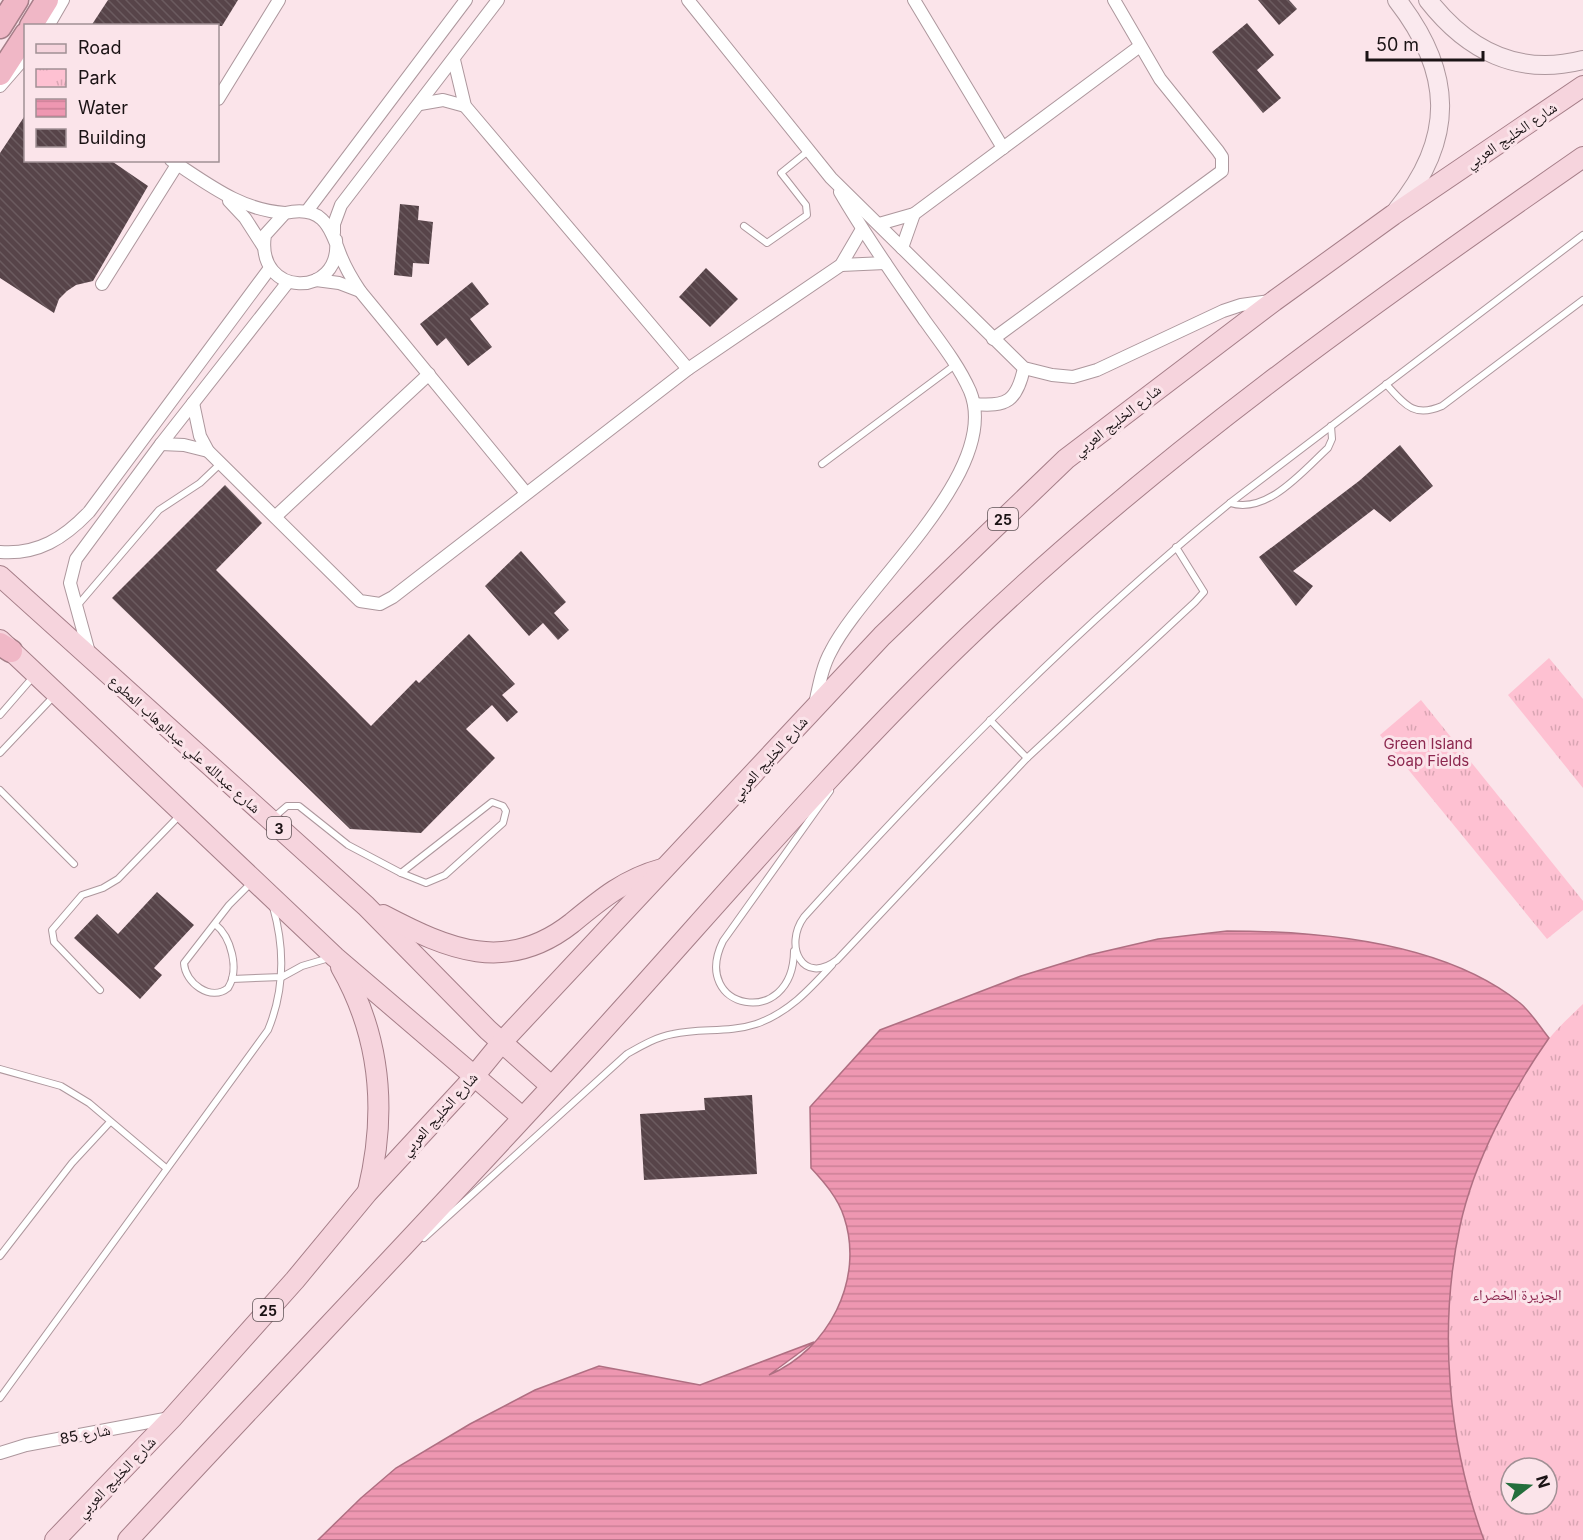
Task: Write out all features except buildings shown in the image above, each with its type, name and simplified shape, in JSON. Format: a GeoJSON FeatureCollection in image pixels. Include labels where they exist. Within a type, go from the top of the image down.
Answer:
{"type":"FeatureCollection","features":[{"type":"Feature","properties":{"kind":"highway"},"geometry":{"type":"LineString","coordinates":[[0,27],[17,0]]}},
{"type":"Feature","properties":{"kind":"highway"},"geometry":{"type":"LineString","coordinates":[[32,24],[46,0]]}},
{"type":"Feature","properties":{"kind":"highway"},"geometry":{"type":"LineString","coordinates":[[0,74],[24,37]]}},
{"type":"Feature","properties":{"kind":"main road"},"geometry":{"type":"LineString","coordinates":[[1393,215],[1409,196],[1425,167],[1436,130],[1440,102],[1440,87],[1430,52],[1423,36],[1397,0]]}},
{"type":"Feature","properties":{"kind":"main road"},"geometry":{"type":"LineString","coordinates":[[1428,0],[1458,34],[1490,53],[1529,63],[1558,64],[1583,60]]}},
{"type":"Feature","properties":{"kind":"main road","name":"شارع الخليج العربي"},"geometry":{"type":"LineString","coordinates":[[56,1540],[172,1418],[295,1280],[367,1192],[475,1075],[502,1042],[664,868],[882,636],[1066,459],[1393,215],[1583,86]]}},
{"type":"Feature","properties":{"kind":"main road"},"geometry":{"type":"LineString","coordinates":[[128,1540],[551,1086],[870,735],[972,634],[1127,495],[1402,283],[1583,157]]}},
{"type":"Feature","properties":{"kind":"main road","name":"شارع عبدالله علي عبدالوهاب المطوع"},"geometry":{"type":"LineString","coordinates":[[0,576],[366,906],[502,1042],[551,1086]]}},
{"type":"Feature","properties":{"kind":"main road"},"geometry":{"type":"LineString","coordinates":[[4,645],[335,957],[522,1117]]}},
{"type":"Feature","properties":{"kind":"main road"},"geometry":{"type":"LineString","coordinates":[[366,906],[444,945],[473,952],[503,952],[546,939],[618,886],[664,868]]}},
{"type":"Feature","properties":{"kind":"main road"},"geometry":{"type":"LineString","coordinates":[[335,957],[360,1005],[375,1058],[380,1112],[378,1139],[367,1192]]}},
{"type":"Feature","properties":{"kind":"street"},"geometry":{"type":"LineString","coordinates":[[49,24],[63,0]]}},
{"type":"Feature","properties":{"kind":"street"},"geometry":{"type":"LineString","coordinates":[[219,97],[279,0]]}},
{"type":"Feature","properties":{"kind":"street"},"geometry":{"type":"LineString","coordinates":[[307,211],[466,0]]}},
{"type":"Feature","properties":{"kind":"street"},"geometry":{"type":"LineString","coordinates":[[222,194],[245,218],[263,246],[270,268],[288,282],[307,284],[316,280],[333,264],[341,205],[498,0]]}},
{"type":"Feature","properties":{"kind":"street"},"geometry":{"type":"LineString","coordinates":[[688,0],[807,152],[1024,368],[1073,377],[1097,370],[1223,311],[1241,305],[1275,301]]}},
{"type":"Feature","properties":{"kind":"street"},"geometry":{"type":"LineString","coordinates":[[914,0],[1003,148]]}},
{"type":"Feature","properties":{"kind":"street"},"geometry":{"type":"LineString","coordinates":[[993,339],[1222,171],[1222,158],[1218,151],[1160,79],[1114,0]]}},
{"type":"Feature","properties":{"kind":"street"},"geometry":{"type":"LineString","coordinates":[[879,224],[914,214],[1140,46]]}},
{"type":"Feature","properties":{"kind":"street"},"geometry":{"type":"LineString","coordinates":[[0,86],[24,58]]}},
{"type":"Feature","properties":{"kind":"street"},"geometry":{"type":"LineString","coordinates":[[454,60],[465,106],[688,369]]}},
{"type":"Feature","properties":{"kind":"street"},"geometry":{"type":"LineString","coordinates":[[420,104],[443,99],[465,106]]}},
{"type":"Feature","properties":{"kind":"street"},"geometry":{"type":"LineString","coordinates":[[102,284],[176,162],[222,194],[258,210],[285,213],[307,211],[324,219],[360,291],[526,493]]}},
{"type":"Feature","properties":{"kind":"street"},"geometry":{"type":"LineString","coordinates":[[815,708],[830,652],[846,626],[890,573],[953,485],[967,456],[974,404],[955,364],[862,229],[831,178]]}},
{"type":"Feature","properties":{"kind":"street"},"geometry":{"type":"LineString","coordinates":[[263,246],[265,235],[285,213]]}},
{"type":"Feature","properties":{"kind":"street"},"geometry":{"type":"LineString","coordinates":[[903,248],[904,237],[914,214]]}},
{"type":"Feature","properties":{"kind":"street"},"geometry":{"type":"LineString","coordinates":[[193,403],[200,436],[208,451],[360,601],[380,604],[393,597],[688,369],[840,265],[862,229]]}},
{"type":"Feature","properties":{"kind":"street"},"geometry":{"type":"LineString","coordinates":[[840,265],[858,262],[885,263]]}},
{"type":"Feature","properties":{"kind":"street"},"geometry":{"type":"LineString","coordinates":[[0,552],[27,551],[43,546],[71,531],[88,512],[270,268]]}},
{"type":"Feature","properties":{"kind":"street"},"geometry":{"type":"LineString","coordinates":[[316,280],[339,283],[360,291]]}},
{"type":"Feature","properties":{"kind":"street"},"geometry":{"type":"LineString","coordinates":[[92,660],[75,609],[70,583],[75,559],[161,444],[288,282]]}},
{"type":"Feature","properties":{"kind":"street"},"geometry":{"type":"LineString","coordinates":[[974,404],[1002,404],[1013,398],[1021,384],[1024,368]]}},
{"type":"Feature","properties":{"kind":"street"},"geometry":{"type":"LineString","coordinates":[[276,516],[429,374]]}},
{"type":"Feature","properties":{"kind":"street"},"geometry":{"type":"LineString","coordinates":[[161,444],[184,445],[208,451]]}},
{"type":"Feature","properties":{"kind":"street","name":"شارع 85"},"geometry":{"type":"LineString","coordinates":[[0,1453],[26,1445],[172,1418]]}},
{"type":"Feature","properties":{"kind":"lane"},"geometry":{"type":"LineString","coordinates":[[744,226],[767,243],[807,215],[806,205],[781,173],[807,152]]}},
{"type":"Feature","properties":{"kind":"lane"},"geometry":{"type":"LineString","coordinates":[[870,735],[723,941],[716,960],[720,982],[736,1001],[752,1004],[766,1000],[777,993],[787,982],[793,966],[797,928],[804,917],[913,797],[990,720],[1176,547],[1386,384],[1582,238]]}},
{"type":"Feature","properties":{"kind":"lane"},"geometry":{"type":"LineString","coordinates":[[1386,384],[1416,411],[1428,411],[1443,406],[1583,300]]}},
{"type":"Feature","properties":{"kind":"lane"},"geometry":{"type":"LineString","coordinates":[[822,465],[955,364]]}},
{"type":"Feature","properties":{"kind":"lane"},"geometry":{"type":"LineString","coordinates":[[1230,503],[1243,507],[1258,504],[1277,493],[1328,448],[1332,439],[1331,426]]}},
{"type":"Feature","properties":{"kind":"lane"},"geometry":{"type":"LineString","coordinates":[[75,609],[159,510],[200,483],[221,463]]}},
{"type":"Feature","properties":{"kind":"lane"},"geometry":{"type":"LineString","coordinates":[[342,1309],[466,1201],[621,1058],[647,1043],[674,1033],[736,1029],[767,1020],[803,996],[1027,759],[1204,592],[1176,547]]}},
{"type":"Feature","properties":{"kind":"lane"},"geometry":{"type":"LineString","coordinates":[[0,715],[35,674]]}},
{"type":"Feature","properties":{"kind":"lane"},"geometry":{"type":"LineString","coordinates":[[0,753],[56,694]]}},
{"type":"Feature","properties":{"kind":"lane"},"geometry":{"type":"LineString","coordinates":[[990,720],[1027,759]]}},
{"type":"Feature","properties":{"kind":"lane"},"geometry":{"type":"LineString","coordinates":[[0,790],[74,864]]}},
{"type":"Feature","properties":{"kind":"lane"},"geometry":{"type":"LineString","coordinates":[[270,820],[287,806],[299,806],[348,845],[418,882],[440,880],[503,823],[506,811],[503,806],[498,802],[487,804],[401,873]]}},
{"type":"Feature","properties":{"kind":"lane"},"geometry":{"type":"LineString","coordinates":[[100,990],[54,942],[52,930],[78,899],[118,879],[182,813]]}},
{"type":"Feature","properties":{"kind":"lane"},"geometry":{"type":"LineString","coordinates":[[215,924],[226,934],[230,944],[232,979],[224,991],[209,994],[188,975],[184,967],[186,959],[229,905],[254,881]]}},
{"type":"Feature","properties":{"kind":"lane"},"geometry":{"type":"LineString","coordinates":[[0,1398],[166,1168],[259,1046],[275,1013],[282,977],[279,935],[270,895]]}},
{"type":"Feature","properties":{"kind":"lane"},"geometry":{"type":"LineString","coordinates":[[794,945],[800,959],[813,968],[822,968],[837,960]]}},
{"type":"Feature","properties":{"kind":"lane"},"geometry":{"type":"LineString","coordinates":[[232,979],[282,977],[313,961],[335,957]]}},
{"type":"Feature","properties":{"kind":"lane"},"geometry":{"type":"LineString","coordinates":[[0,1069],[61,1086],[89,1103],[166,1168]]}},
{"type":"Feature","properties":{"kind":"lane"},"geometry":{"type":"LineString","coordinates":[[0,1256],[60,1178],[110,1122]]}},
{"type":"Feature","properties":{"kind":"green space"},"geometry":{"type":"Polygon","coordinates":[[[1549,658],[1583,699],[1583,788],[1508,695],[1549,658]]]}},
{"type":"Feature","properties":{"kind":"green space","name":"Green Island Soap Fields"},"geometry":{"type":"Polygon","coordinates":[[[1421,700],[1583,901],[1583,910],[1547,939],[1380,735],[1421,700]]]}},
{"type":"Feature","properties":{"kind":"green space","name":"الجزيرة الخضراء"},"geometry":{"type":"Polygon","coordinates":[[[1583,1004],[1583,1540],[1484,1540],[1462,1465],[1450,1384],[1449,1302],[1453,1263],[1460,1225],[1484,1152],[1533,1060],[1560,1026],[1583,1004]]]}},
{"type":"Feature","properties":{"kind":"water"},"geometry":{"type":"Polygon","coordinates":[[[1227,931],[1341,938],[1418,953],[1455,966],[1489,982],[1520,1003],[1549,1038],[1521,1081],[1484,1152],[1466,1201],[1453,1265],[1449,1304],[1450,1385],[1462,1464],[1484,1540],[318,1540],[396,1468],[470,1424],[535,1390],[599,1366],[700,1385],[814,1342],[769,1375],[790,1364],[809,1349],[824,1331],[845,1288],[849,1265],[849,1241],[844,1217],[830,1191],[811,1168],[810,1107],[880,1030],[1021,976],[1089,955],[1158,939],[1227,931]]]}}]}
